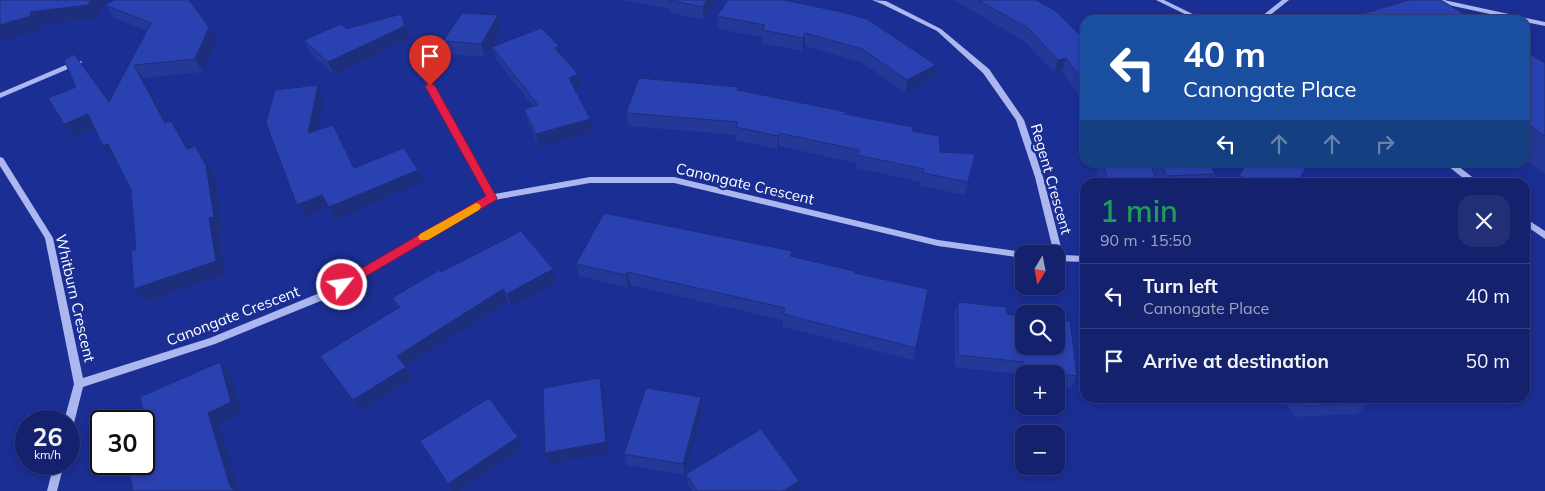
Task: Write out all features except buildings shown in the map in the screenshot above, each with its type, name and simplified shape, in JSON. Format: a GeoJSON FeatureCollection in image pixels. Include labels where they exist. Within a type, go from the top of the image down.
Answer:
{"type":"FeatureCollection","features":[{"type":"Feature","properties":{"kind":"street","name":"Regent Crescent"},"geometry":{"type":"LineString","coordinates":[[874,0],[884,2],[939,30],[986,71],[1020,120],[1039,177],[1055,245]]}},
{"type":"Feature","properties":{"kind":"street"},"geometry":{"type":"LineString","coordinates":[[1159,0],[1191,15]]}},
{"type":"Feature","properties":{"kind":"street"},"geometry":{"type":"LineString","coordinates":[[1266,15],[1286,0]]}},
{"type":"Feature","properties":{"kind":"street"},"geometry":{"type":"LineString","coordinates":[[1435,0],[1504,15]]}},
{"type":"Feature","properties":{"kind":"street"},"geometry":{"type":"LineString","coordinates":[[1449,3],[1449,9],[1455,13]]}},
{"type":"Feature","properties":{"kind":"street"},"geometry":{"type":"LineString","coordinates":[[1530,21],[1545,24]]}},
{"type":"Feature","properties":{"kind":"street"},"geometry":{"type":"LineString","coordinates":[[0,96],[80,63]]}},
{"type":"Feature","properties":{"kind":"street"},"geometry":{"type":"LineString","coordinates":[[430,86],[492,198]]}},
{"type":"Feature","properties":{"kind":"street","name":"Whitburn Crescent"},"geometry":{"type":"LineString","coordinates":[[0,160],[49,238],[79,384],[72,410]]}},
{"type":"Feature","properties":{"kind":"street"},"geometry":{"type":"LineString","coordinates":[[1454,167],[1468,178]]}},
{"type":"Feature","properties":{"kind":"street","name":"Canongate Crescent"},"geometry":{"type":"LineString","coordinates":[[79,384],[212,342],[325,295],[492,198],[590,180],[674,180],[938,243],[1015,253]]}},
{"type":"Feature","properties":{"kind":"street"},"geometry":{"type":"LineString","coordinates":[[1530,225],[1545,236]]}},
{"type":"Feature","properties":{"kind":"street"},"geometry":{"type":"LineString","coordinates":[[1065,258],[1080,259]]}},
{"type":"Feature","properties":{"kind":"street"},"geometry":{"type":"LineString","coordinates":[[52,491],[56,475]]}},
{"type":"Feature","properties":{"kind":"slow traffic"},"geometry":{"type":"LineString","coordinates":[[424,237],[476,207]]}},
{"type":"Feature","properties":{"kind":"route"},"geometry":{"type":"LineString","coordinates":[[342,285],[492,198],[430,86]]}}]}
